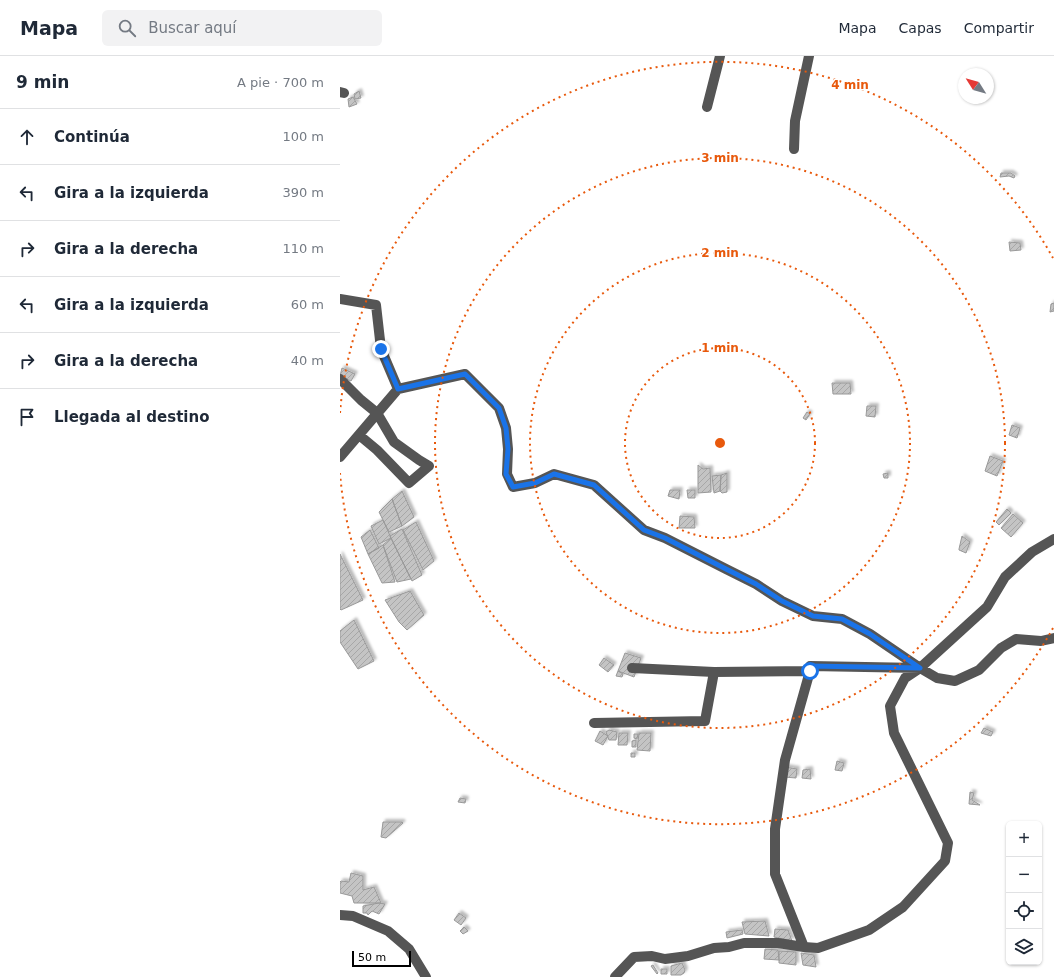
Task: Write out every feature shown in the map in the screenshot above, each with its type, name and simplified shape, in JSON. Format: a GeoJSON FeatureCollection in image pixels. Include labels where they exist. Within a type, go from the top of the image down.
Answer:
{"type":"FeatureCollection","features":[{"type":"Feature","properties":{"kind":"street"},"geometry":{"type":"LineString","coordinates":[[707,107],[720,56]]}},
{"type":"Feature","properties":{"kind":"street"},"geometry":{"type":"LineString","coordinates":[[794,149],[795,121],[809,56]]}},
{"type":"Feature","properties":{"kind":"street"},"geometry":{"type":"LineString","coordinates":[[340,299],[376,305],[381,349],[398,389]]}},
{"type":"Feature","properties":{"kind":"street"},"geometry":{"type":"LineString","coordinates":[[340,457],[398,389],[465,374],[499,408],[506,428],[508,449],[506,474],[513,487],[535,483],[554,474],[594,485],[644,530],[665,538],[756,584],[782,601],[813,616],[842,619],[870,634],[937,678],[955,681],[979,670],[1001,648],[1016,639],[1041,641],[1054,638]]}},
{"type":"Feature","properties":{"kind":"street"},"geometry":{"type":"LineString","coordinates":[[340,379],[361,400],[377,413],[394,442],[418,460],[429,466],[409,483],[377,450],[359,435]]}},
{"type":"Feature","properties":{"kind":"street"},"geometry":{"type":"LineString","coordinates":[[615,977],[634,958],[652,956],[665,959],[688,956],[714,948],[729,948],[744,943],[778,943],[818,948],[869,930],[903,907],[945,861],[948,843],[894,733],[890,706],[905,678],[920,668],[987,607],[1005,577],[1032,552],[1054,539]]}},
{"type":"Feature","properties":{"kind":"street"},"geometry":{"type":"LineString","coordinates":[[804,947],[775,874],[775,829],[785,760],[810,671],[810,666],[920,668]]}},
{"type":"Feature","properties":{"kind":"street"},"geometry":{"type":"LineString","coordinates":[[632,668],[714,672],[810,671]]}},
{"type":"Feature","properties":{"kind":"street"},"geometry":{"type":"LineString","coordinates":[[594,723],[705,721],[714,672]]}},
{"type":"Feature","properties":{"kind":"street"},"geometry":{"type":"LineString","coordinates":[[340,915],[353,916],[388,931],[409,949],[426,977]]}},
{"type":"Feature","properties":{"kind":"building"},"geometry":{"type":"Polygon","coordinates":[[[359,91],[361,98],[355,99],[354,94],[359,91]]]}},
{"type":"Feature","properties":{"kind":"building"},"geometry":{"type":"Polygon","coordinates":[[[353,97],[357,104],[349,107],[348,99],[353,97]]]}},
{"type":"Feature","properties":{"kind":"building"},"geometry":{"type":"Polygon","coordinates":[[[1001,173],[1011,173],[1015,176],[1014,178],[1009,176],[1000,177],[1001,173]]]}},
{"type":"Feature","properties":{"kind":"building"},"geometry":{"type":"Polygon","coordinates":[[[1009,242],[1020,243],[1021,250],[1010,251],[1009,242]]]}},
{"type":"Feature","properties":{"kind":"building"},"geometry":{"type":"Polygon","coordinates":[[[1054,303],[1054,311],[1050,312],[1051,304],[1054,303]]]}},
{"type":"Feature","properties":{"kind":"building"},"geometry":{"type":"Polygon","coordinates":[[[342,368],[355,374],[351,381],[340,376],[342,368]]]}},
{"type":"Feature","properties":{"kind":"building"},"geometry":{"type":"Polygon","coordinates":[[[832,383],[850,383],[851,394],[833,394],[832,383]]]}},
{"type":"Feature","properties":{"kind":"building"},"geometry":{"type":"Polygon","coordinates":[[[867,406],[876,406],[875,417],[866,416],[867,406]]]}},
{"type":"Feature","properties":{"kind":"building"},"geometry":{"type":"Polygon","coordinates":[[[807,412],[810,414],[806,420],[803,418],[807,412]]]}},
{"type":"Feature","properties":{"kind":"building"},"geometry":{"type":"Polygon","coordinates":[[[1012,425],[1020,428],[1017,438],[1009,435],[1012,425]]]}},
{"type":"Feature","properties":{"kind":"building"},"geometry":{"type":"Polygon","coordinates":[[[990,456],[1003,461],[997,476],[985,471],[990,456]]]}},
{"type":"Feature","properties":{"kind":"building"},"geometry":{"type":"Polygon","coordinates":[[[698,465],[703,469],[710,468],[711,492],[698,493],[698,465]]]}},
{"type":"Feature","properties":{"kind":"building"},"geometry":{"type":"Polygon","coordinates":[[[727,473],[727,492],[722,493],[720,491],[721,475],[727,473]]]}},
{"type":"Feature","properties":{"kind":"building"},"geometry":{"type":"Polygon","coordinates":[[[888,473],[888,478],[884,478],[883,474],[888,473]]]}},
{"type":"Feature","properties":{"kind":"building"},"geometry":{"type":"Polygon","coordinates":[[[721,475],[720,491],[714,493],[712,476],[721,475]]]}},
{"type":"Feature","properties":{"kind":"building"},"geometry":{"type":"Polygon","coordinates":[[[670,490],[680,490],[679,499],[668,496],[670,490]]]}},
{"type":"Feature","properties":{"kind":"building"},"geometry":{"type":"Polygon","coordinates":[[[687,490],[695,490],[695,498],[688,498],[687,490]]]}},
{"type":"Feature","properties":{"kind":"building"},"geometry":{"type":"Polygon","coordinates":[[[402,491],[414,517],[402,526],[392,499],[402,491]]]}},
{"type":"Feature","properties":{"kind":"building"},"geometry":{"type":"Polygon","coordinates":[[[392,499],[402,526],[389,532],[379,512],[392,499]]]}},
{"type":"Feature","properties":{"kind":"building"},"geometry":{"type":"Polygon","coordinates":[[[1007,509],[1011,513],[999,525],[996,522],[1007,509]]]}},
{"type":"Feature","properties":{"kind":"building"},"geometry":{"type":"Polygon","coordinates":[[[1013,514],[1023,523],[1011,537],[1001,528],[1013,514]]]}},
{"type":"Feature","properties":{"kind":"building"},"geometry":{"type":"Polygon","coordinates":[[[680,516],[694,517],[695,528],[679,528],[680,516]]]}},
{"type":"Feature","properties":{"kind":"building"},"geometry":{"type":"Polygon","coordinates":[[[383,520],[391,538],[379,544],[371,526],[383,520]]]}},
{"type":"Feature","properties":{"kind":"building"},"geometry":{"type":"Polygon","coordinates":[[[416,522],[434,561],[423,570],[403,530],[416,522]]]}},
{"type":"Feature","properties":{"kind":"building"},"geometry":{"type":"Polygon","coordinates":[[[402,529],[422,575],[412,581],[390,536],[402,529]]]}},
{"type":"Feature","properties":{"kind":"building"},"geometry":{"type":"Polygon","coordinates":[[[370,530],[379,548],[368,554],[361,537],[370,530]]]}},
{"type":"Feature","properties":{"kind":"building"},"geometry":{"type":"Polygon","coordinates":[[[962,536],[970,542],[966,553],[959,550],[962,536]]]}},
{"type":"Feature","properties":{"kind":"building"},"geometry":{"type":"Polygon","coordinates":[[[391,538],[411,579],[397,582],[383,545],[391,538]]]}},
{"type":"Feature","properties":{"kind":"building"},"geometry":{"type":"Polygon","coordinates":[[[383,545],[395,582],[382,583],[368,554],[383,545]]]}},
{"type":"Feature","properties":{"kind":"building"},"geometry":{"type":"Polygon","coordinates":[[[340,554],[363,600],[341,610],[340,609],[340,554]]]}},
{"type":"Feature","properties":{"kind":"building"},"geometry":{"type":"Polygon","coordinates":[[[410,591],[424,615],[407,630],[399,622],[385,600],[410,591]]]}},
{"type":"Feature","properties":{"kind":"building"},"geometry":{"type":"Polygon","coordinates":[[[354,620],[374,661],[358,669],[340,642],[340,631],[354,620]]]}},
{"type":"Feature","properties":{"kind":"building"},"geometry":{"type":"Polygon","coordinates":[[[625,653],[641,658],[634,677],[618,671],[625,653]]]}},
{"type":"Feature","properties":{"kind":"building"},"geometry":{"type":"Polygon","coordinates":[[[604,658],[614,665],[608,672],[599,665],[604,658]]]}},
{"type":"Feature","properties":{"kind":"building"},"geometry":{"type":"Polygon","coordinates":[[[618,671],[623,674],[622,677],[616,676],[618,671]]]}},
{"type":"Feature","properties":{"kind":"building"},"geometry":{"type":"Polygon","coordinates":[[[984,728],[993,732],[991,736],[981,733],[984,728]]]}},
{"type":"Feature","properties":{"kind":"building"},"geometry":{"type":"Polygon","coordinates":[[[609,730],[617,732],[616,740],[609,740],[606,732],[609,730]]]}},
{"type":"Feature","properties":{"kind":"building"},"geometry":{"type":"Polygon","coordinates":[[[600,731],[608,736],[603,745],[595,741],[600,731]]]}},
{"type":"Feature","properties":{"kind":"building"},"geometry":{"type":"Polygon","coordinates":[[[619,733],[628,733],[627,745],[618,745],[619,733]]]}},
{"type":"Feature","properties":{"kind":"building"},"geometry":{"type":"Polygon","coordinates":[[[639,733],[651,733],[650,751],[637,750],[639,733]]]}},
{"type":"Feature","properties":{"kind":"building"},"geometry":{"type":"Polygon","coordinates":[[[634,734],[638,734],[637,739],[634,738],[634,734]]]}},
{"type":"Feature","properties":{"kind":"building"},"geometry":{"type":"Polygon","coordinates":[[[636,740],[636,747],[632,747],[632,741],[636,740]]]}},
{"type":"Feature","properties":{"kind":"building"},"geometry":{"type":"Polygon","coordinates":[[[631,753],[635,753],[635,757],[631,757],[631,753]]]}},
{"type":"Feature","properties":{"kind":"building"},"geometry":{"type":"Polygon","coordinates":[[[837,761],[844,763],[842,771],[835,770],[837,761]]]}},
{"type":"Feature","properties":{"kind":"building"},"geometry":{"type":"Polygon","coordinates":[[[785,767],[797,769],[796,778],[784,777],[785,767]]]}},
{"type":"Feature","properties":{"kind":"building"},"geometry":{"type":"Polygon","coordinates":[[[810,769],[811,779],[802,778],[803,770],[810,769]]]}},
{"type":"Feature","properties":{"kind":"building"},"geometry":{"type":"Polygon","coordinates":[[[970,792],[974,793],[972,800],[980,805],[969,804],[970,792]]]}},
{"type":"Feature","properties":{"kind":"building"},"geometry":{"type":"Polygon","coordinates":[[[460,798],[466,799],[465,803],[458,802],[460,798]]]}},
{"type":"Feature","properties":{"kind":"building"},"geometry":{"type":"Polygon","coordinates":[[[383,822],[403,823],[386,838],[381,837],[383,822]]]}},
{"type":"Feature","properties":{"kind":"building"},"geometry":{"type":"Polygon","coordinates":[[[351,873],[363,876],[363,890],[374,887],[381,903],[354,903],[352,896],[340,893],[340,882],[349,882],[351,873]]]}},
{"type":"Feature","properties":{"kind":"building"},"geometry":{"type":"Polygon","coordinates":[[[379,903],[385,904],[379,914],[372,911],[368,915],[367,913],[363,913],[363,906],[379,903]]]}},
{"type":"Feature","properties":{"kind":"building"},"geometry":{"type":"Polygon","coordinates":[[[459,913],[466,918],[461,925],[454,920],[459,913]]]}},
{"type":"Feature","properties":{"kind":"building"},"geometry":{"type":"Polygon","coordinates":[[[765,921],[769,936],[745,934],[742,922],[765,921]]]}},
{"type":"Feature","properties":{"kind":"building"},"geometry":{"type":"Polygon","coordinates":[[[464,927],[468,931],[463,934],[460,931],[464,927]]]}},
{"type":"Feature","properties":{"kind":"building"},"geometry":{"type":"Polygon","coordinates":[[[775,929],[788,930],[792,941],[774,937],[775,929]]]}},
{"type":"Feature","properties":{"kind":"building"},"geometry":{"type":"Polygon","coordinates":[[[742,930],[743,934],[727,938],[726,932],[742,930]]]}},
{"type":"Feature","properties":{"kind":"building"},"geometry":{"type":"Polygon","coordinates":[[[765,949],[778,950],[779,960],[764,959],[765,949]]]}},
{"type":"Feature","properties":{"kind":"building"},"geometry":{"type":"Polygon","coordinates":[[[779,951],[796,952],[796,965],[779,963],[779,951]]]}},
{"type":"Feature","properties":{"kind":"building"},"geometry":{"type":"Polygon","coordinates":[[[801,953],[814,955],[816,967],[803,965],[801,953]]]}},
{"type":"Feature","properties":{"kind":"building"},"geometry":{"type":"Polygon","coordinates":[[[682,963],[685,970],[684,973],[681,975],[671,975],[671,966],[682,963]]]}},
{"type":"Feature","properties":{"kind":"building"},"geometry":{"type":"Polygon","coordinates":[[[653,965],[658,973],[657,974],[651,966],[653,965]]]}},
{"type":"Feature","properties":{"kind":"building"},"geometry":{"type":"Polygon","coordinates":[[[661,969],[667,969],[667,974],[661,974],[661,969]]]}},
{"type":"Feature","properties":{"kind":"route"},"geometry":{"type":"LineString","coordinates":[[381,349],[398,389],[465,374],[481,388],[499,408],[506,428],[508,449],[506,474],[513,487],[535,483],[554,474],[594,485],[644,530],[665,538],[756,584],[782,601],[813,616],[842,619],[870,634],[920,668],[810,666],[810,671]]}}]}
